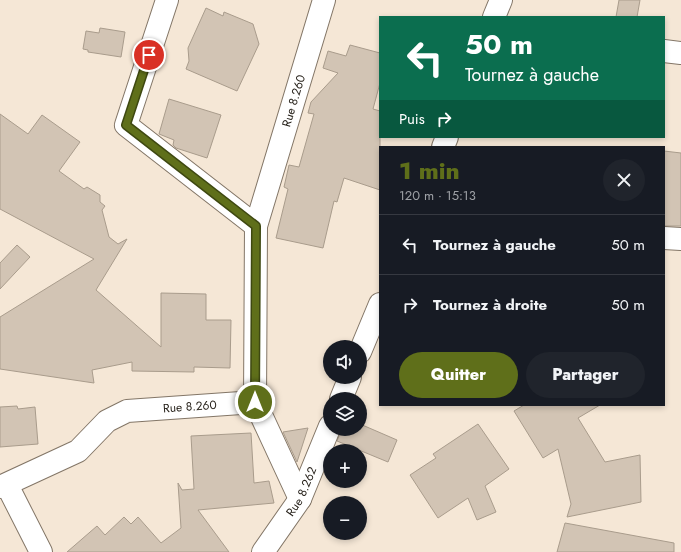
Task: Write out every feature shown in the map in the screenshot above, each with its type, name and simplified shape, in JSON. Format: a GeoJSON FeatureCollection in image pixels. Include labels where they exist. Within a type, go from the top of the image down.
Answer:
{"type":"FeatureCollection","features":[{"type":"Feature","properties":{"kind":"street"},"geometry":{"type":"LineString","coordinates":[[167,0],[126,125],[256,226]]}},
{"type":"Feature","properties":{"kind":"street","name":"Rue 8.260"},"geometry":{"type":"LineString","coordinates":[[4,486],[78,451],[107,421],[127,411],[255,402],[256,226],[324,0]]}},
{"type":"Feature","properties":{"kind":"street"},"geometry":{"type":"LineString","coordinates":[[494,16],[501,0]]}},
{"type":"Feature","properties":{"kind":"street"},"geometry":{"type":"LineString","coordinates":[[665,51],[681,53]]}},
{"type":"Feature","properties":{"kind":"street"},"geometry":{"type":"LineString","coordinates":[[665,238],[681,239]]}},
{"type":"Feature","properties":{"kind":"street"},"geometry":{"type":"LineString","coordinates":[[365,340],[379,306]]}},
{"type":"Feature","properties":{"kind":"street"},"geometry":{"type":"LineString","coordinates":[[255,402],[300,500]]}},
{"type":"Feature","properties":{"kind":"street","name":"Rue 8.262"},"geometry":{"type":"LineString","coordinates":[[263,552],[300,500],[326,436]]}},
{"type":"Feature","properties":{"kind":"street"},"geometry":{"type":"LineString","coordinates":[[4,486],[41,552]]}},
{"type":"Feature","properties":{"kind":"building"},"geometry":{"type":"Polygon","coordinates":[[[619,0],[640,0],[637,16],[616,16],[619,0]]]}},
{"type":"Feature","properties":{"kind":"building"},"geometry":{"type":"Polygon","coordinates":[[[206,8],[223,16],[224,12],[253,24],[259,44],[237,91],[186,69],[189,61],[188,48],[206,8]]]}},
{"type":"Feature","properties":{"kind":"building"},"geometry":{"type":"Polygon","coordinates":[[[100,28],[125,32],[121,57],[88,52],[88,50],[83,49],[86,31],[99,33],[100,28]]]}},
{"type":"Feature","properties":{"kind":"building"},"geometry":{"type":"Polygon","coordinates":[[[350,45],[379,53],[379,87],[373,109],[379,111],[379,190],[344,178],[337,202],[334,201],[323,248],[276,238],[288,189],[284,187],[289,165],[299,167],[314,114],[308,113],[311,102],[338,73],[323,68],[328,51],[346,56],[350,45]]]}},
{"type":"Feature","properties":{"kind":"building"},"geometry":{"type":"Polygon","coordinates":[[[169,99],[221,115],[207,158],[176,148],[173,145],[174,140],[159,134],[169,99]]]}},
{"type":"Feature","properties":{"kind":"building"},"geometry":{"type":"Polygon","coordinates":[[[0,114],[28,134],[42,115],[80,142],[59,171],[84,189],[87,187],[100,195],[100,202],[105,206],[102,210],[109,237],[118,244],[127,239],[96,290],[161,347],[161,293],[206,294],[206,320],[231,320],[230,368],[194,367],[194,372],[132,371],[132,362],[92,370],[94,383],[0,369],[0,317],[94,259],[0,209],[0,114]]]}},
{"type":"Feature","properties":{"kind":"building"},"geometry":{"type":"Polygon","coordinates":[[[665,151],[681,153],[681,226],[665,226],[665,151]]]}},
{"type":"Feature","properties":{"kind":"building"},"geometry":{"type":"Polygon","coordinates":[[[17,245],[30,257],[0,289],[0,263],[17,245]]]}},
{"type":"Feature","properties":{"kind":"building"},"geometry":{"type":"Polygon","coordinates":[[[17,406],[18,409],[35,407],[38,444],[0,447],[0,407],[17,406]]]}},
{"type":"Feature","properties":{"kind":"building"},"geometry":{"type":"Polygon","coordinates":[[[522,406],[598,406],[578,418],[605,462],[640,455],[641,502],[567,517],[571,504],[558,449],[543,458],[514,411],[522,406]]]}},
{"type":"Feature","properties":{"kind":"building"},"geometry":{"type":"Polygon","coordinates":[[[478,424],[509,469],[485,486],[496,512],[477,520],[468,498],[438,518],[410,475],[436,458],[433,454],[478,424]]]}},
{"type":"Feature","properties":{"kind":"building"},"geometry":{"type":"Polygon","coordinates":[[[367,427],[397,440],[388,462],[367,453],[367,444],[344,444],[337,441],[339,436],[367,436],[367,427]]]}},
{"type":"Feature","properties":{"kind":"building"},"geometry":{"type":"Polygon","coordinates":[[[308,428],[297,462],[283,432],[308,428]]]}},
{"type":"Feature","properties":{"kind":"building"},"geometry":{"type":"Polygon","coordinates":[[[251,433],[254,483],[269,481],[274,503],[198,510],[229,552],[67,552],[97,526],[105,535],[124,517],[131,524],[138,517],[161,543],[181,528],[178,483],[182,490],[194,489],[191,436],[251,433]]]}},
{"type":"Feature","properties":{"kind":"building"},"geometry":{"type":"Polygon","coordinates":[[[565,523],[674,543],[674,552],[557,552],[565,523]]]}},
{"type":"Feature","properties":{"kind":"route"},"geometry":{"type":"LineString","coordinates":[[149,55],[126,125],[256,226],[255,402]]}}]}
